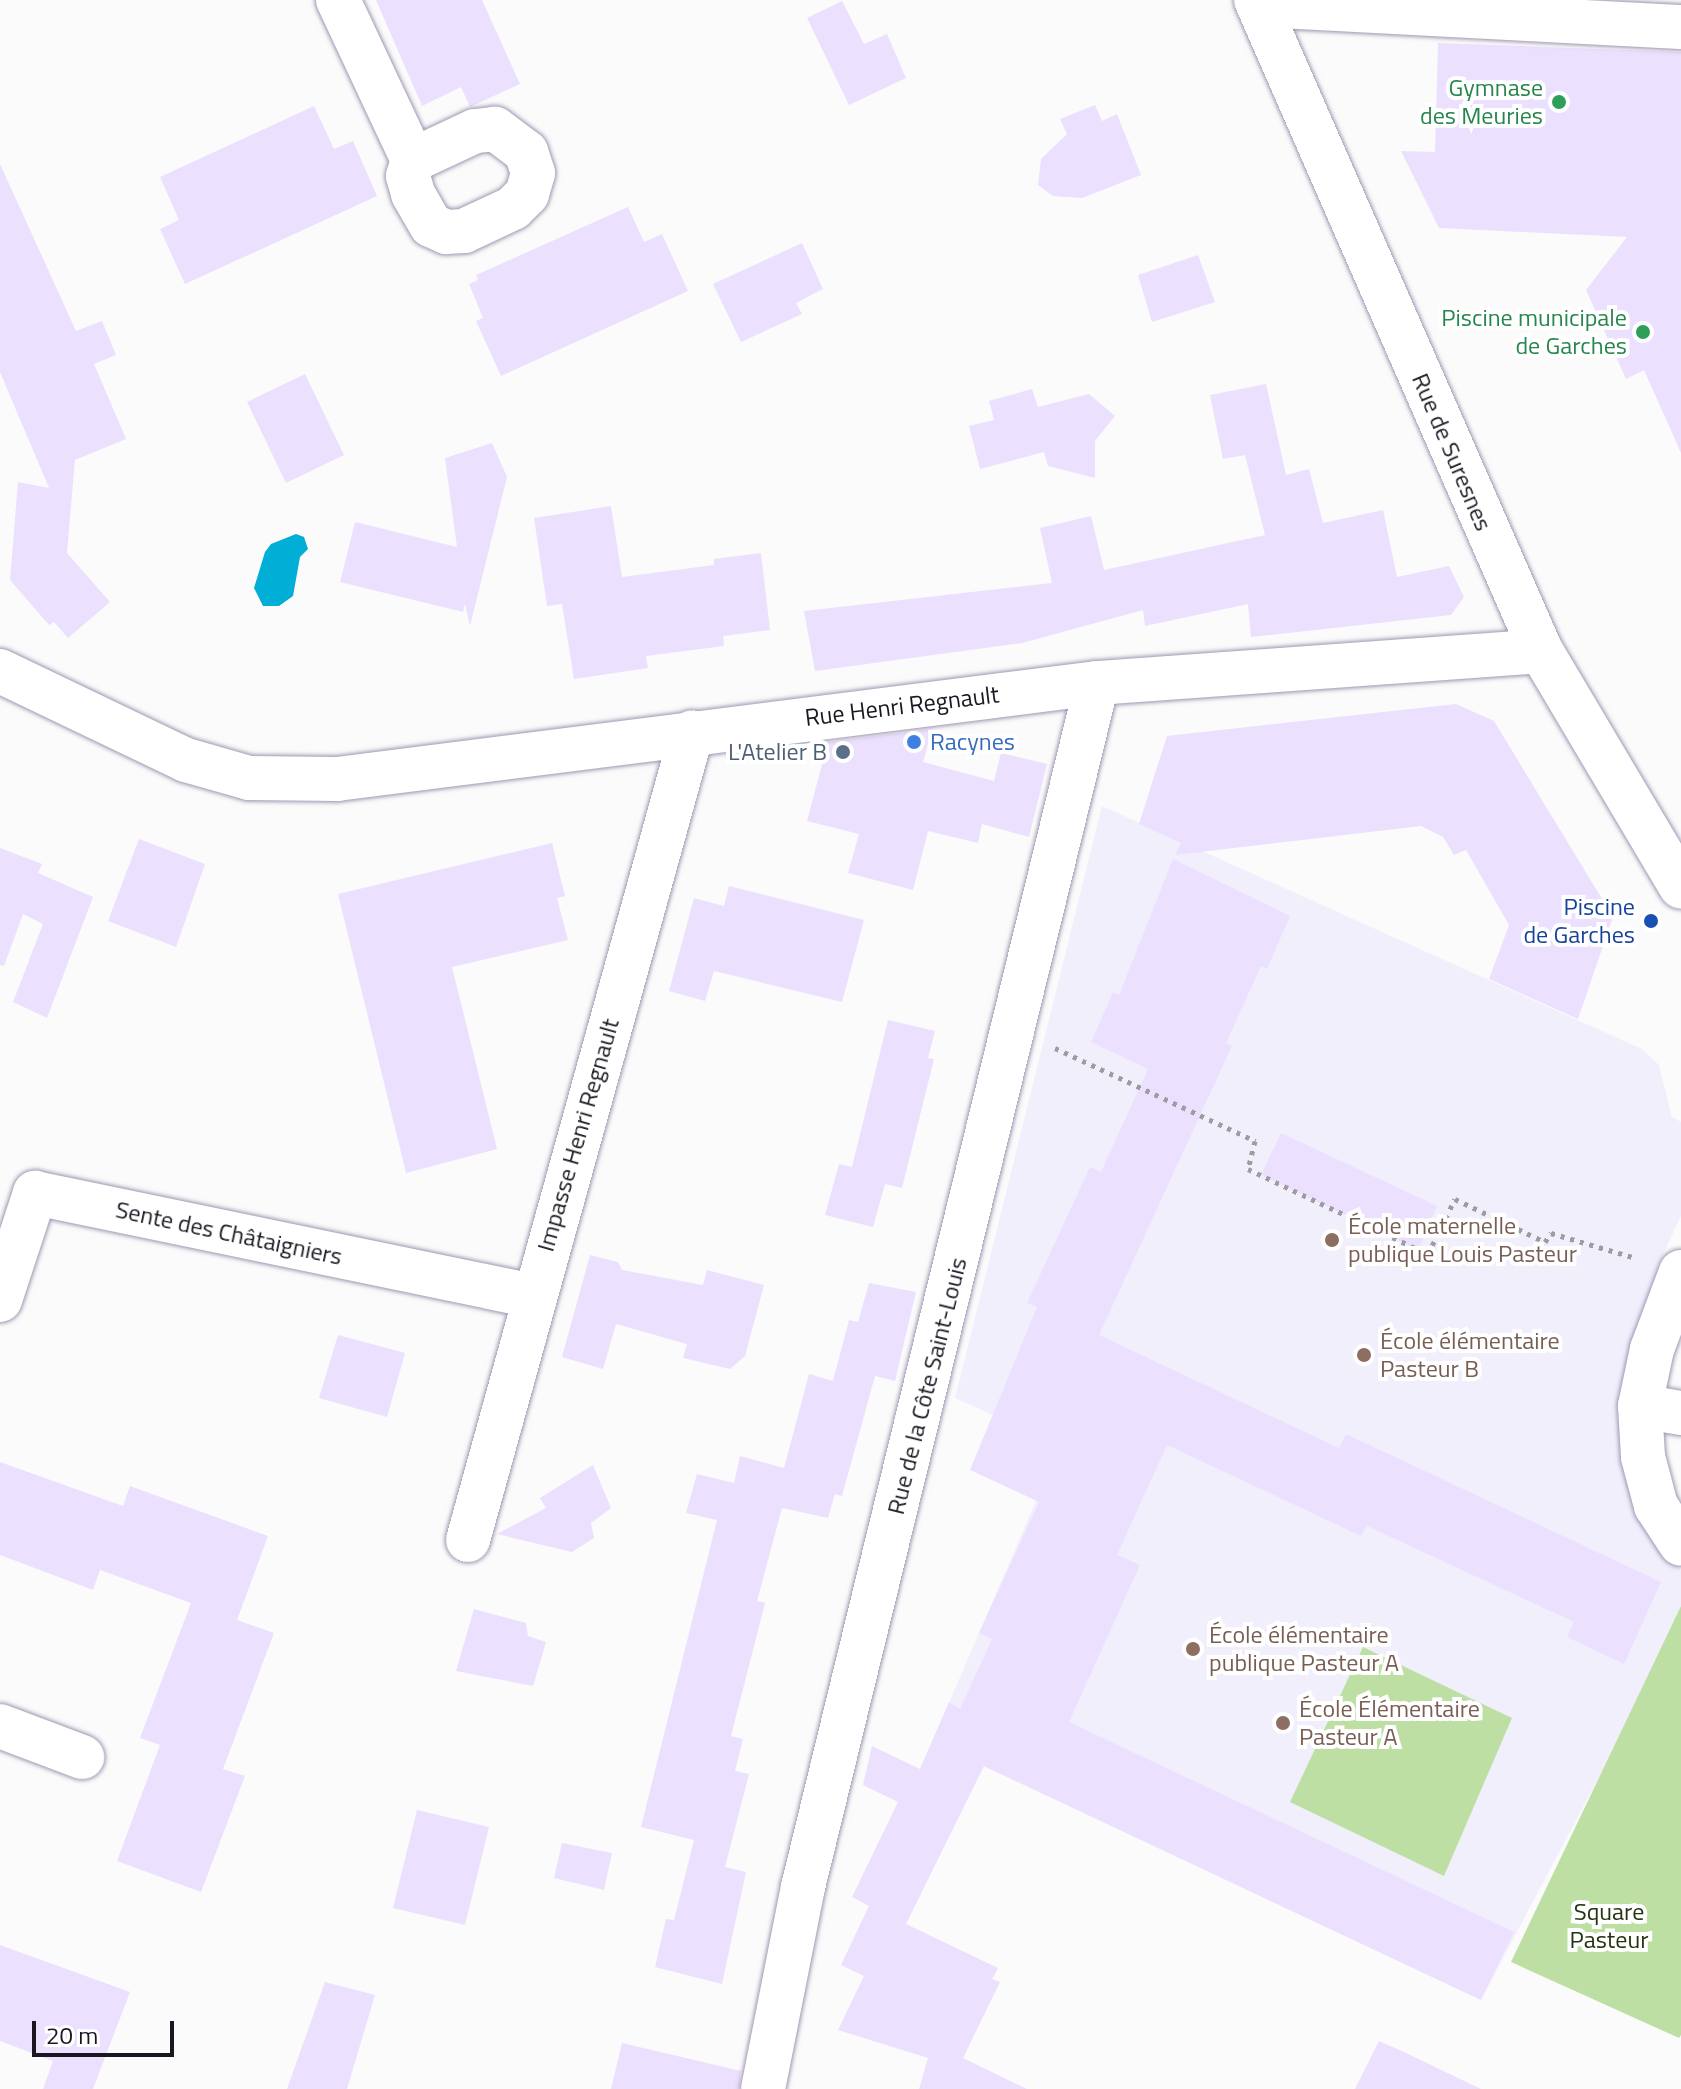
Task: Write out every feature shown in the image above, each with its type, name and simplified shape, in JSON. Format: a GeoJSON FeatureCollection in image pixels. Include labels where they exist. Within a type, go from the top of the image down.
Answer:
{"type":"FeatureCollection","features":[{"type":"Feature","properties":{"kind":"street"},"geometry":{"type":"LineString","coordinates":[[338,0],[413,160]]}},
{"type":"Feature","properties":{"kind":"street"},"geometry":{"type":"LineString","coordinates":[[1257,3],[1681,27]]}},
{"type":"Feature","properties":{"kind":"street","name":"Rue de Suresnes"},"geometry":{"type":"LineString","coordinates":[[1257,3],[1541,651],[1681,887]]}},
{"type":"Feature","properties":{"kind":"street","name":"Rue Henri Regnault"},"geometry":{"type":"LineString","coordinates":[[0,671],[186,760],[249,778],[337,779],[1097,683],[1541,651]]}},
{"type":"Feature","properties":{"kind":"street","name":"Rue de la Côte Saint-Louis"},"geometry":{"type":"LineString","coordinates":[[763,2089],[803,1887],[1097,683]]}},
{"type":"Feature","properties":{"kind":"street","name":"Impasse Henri Regnault"},"geometry":{"type":"LineString","coordinates":[[468,1540],[533,1296],[692,732]]}},
{"type":"Feature","properties":{"kind":"street","name":"Sente des Châtaigniers"},"geometry":{"type":"LineString","coordinates":[[0,1300],[35,1193],[533,1296]]}},
{"type":"Feature","properties":{"kind":"street"},"geometry":{"type":"LineString","coordinates":[[1662,1266],[1652,1349],[1661,1410],[1643,1457],[1656,1506],[1681,1544]]}},
{"type":"Feature","properties":{"kind":"street"},"geometry":{"type":"LineString","coordinates":[[0,1726],[82,1757]]}},
{"type":"Feature","properties":{"kind":"path"},"geometry":{"type":"LineString","coordinates":[[1014,1029],[1255,1141],[1248,1169],[1428,1254],[1455,1199],[1545,1242],[1551,1233],[1662,1266]]}},
{"type":"Feature","properties":{"kind":"shaded area","name":"École maternelle publique Louis Pasteur"},"geometry":{"type":"Polygon","coordinates":[[[1102,806],[1642,1049],[1659,1065],[1672,1117],[1681,1122],[1681,1216],[1658,1265],[1633,1409],[1664,1548],[1681,1571],[1681,1606],[1637,1705],[1481,2000],[932,1742],[1060,1445],[955,1398],[1102,806]]]}},
{"type":"Feature","properties":{"kind":"green space","name":"Square Pasteur"},"geometry":{"type":"Polygon","coordinates":[[[1681,1606],[1681,2035],[1679,2038],[1511,1962],[1681,1606]]]}},
{"type":"Feature","properties":{"kind":"green space"},"geometry":{"type":"Polygon","coordinates":[[[1363,1647],[1512,1718],[1444,1876],[1290,1802],[1363,1647]]]}},
{"type":"Feature","properties":{"kind":"water"},"geometry":{"type":"Polygon","coordinates":[[[296,534],[304,537],[308,549],[300,557],[293,596],[279,606],[263,606],[254,588],[265,552],[271,544],[296,534]]]}},
{"type":"Feature","properties":{"kind":"building"},"geometry":{"type":"Polygon","coordinates":[[[376,0],[482,0],[520,84],[470,107],[461,87],[422,106],[376,0]]]}},
{"type":"Feature","properties":{"kind":"building"},"geometry":{"type":"Polygon","coordinates":[[[842,1],[864,44],[887,34],[906,78],[849,105],[807,18],[842,1]]]}},
{"type":"Feature","properties":{"kind":"building","name":"Gymnase des Meuries"},"geometry":{"type":"Polygon","coordinates":[[[1438,43],[1681,52],[1681,453],[1644,370],[1626,379],[1586,290],[1627,237],[1439,228],[1401,151],[1435,152],[1438,43]]]}},
{"type":"Feature","properties":{"kind":"building"},"geometry":{"type":"Polygon","coordinates":[[[1095,105],[1102,121],[1117,114],[1141,175],[1082,198],[1053,196],[1038,185],[1041,159],[1067,134],[1060,119],[1095,105]]]}},
{"type":"Feature","properties":{"kind":"building"},"geometry":{"type":"Polygon","coordinates":[[[314,106],[334,149],[353,141],[377,196],[185,284],[160,229],[179,220],[160,177],[314,106]]]}},
{"type":"Feature","properties":{"kind":"building"},"geometry":{"type":"Polygon","coordinates":[[[0,164],[76,331],[102,321],[116,355],[94,364],[126,439],[75,460],[67,553],[110,602],[68,638],[54,622],[49,625],[10,580],[18,482],[49,488],[0,372],[0,164]]]}},
{"type":"Feature","properties":{"kind":"building"},"geometry":{"type":"Polygon","coordinates":[[[628,207],[644,242],[662,234],[688,291],[501,376],[476,321],[483,318],[469,284],[478,280],[476,275],[628,207]]]}},
{"type":"Feature","properties":{"kind":"building"},"geometry":{"type":"Polygon","coordinates":[[[802,243],[823,289],[796,303],[802,314],[741,342],[713,284],[802,243]]]}},
{"type":"Feature","properties":{"kind":"building"},"geometry":{"type":"Polygon","coordinates":[[[1198,255],[1215,302],[1152,322],[1138,275],[1198,255]]]}},
{"type":"Feature","properties":{"kind":"building"},"geometry":{"type":"Polygon","coordinates":[[[305,374],[344,455],[286,483],[247,402],[305,374]]]}},
{"type":"Feature","properties":{"kind":"building"},"geometry":{"type":"Polygon","coordinates":[[[1266,384],[1286,475],[1309,469],[1323,523],[1383,510],[1397,577],[1449,566],[1464,597],[1451,615],[1251,637],[1248,604],[1145,626],[1143,610],[1022,643],[815,671],[804,611],[1052,583],[1040,528],[1091,516],[1104,570],[1265,535],[1245,455],[1223,459],[1210,395],[1266,384]]]}},
{"type":"Feature","properties":{"kind":"building"},"geometry":{"type":"Polygon","coordinates":[[[1032,389],[1038,407],[1089,394],[1115,416],[1095,441],[1095,478],[1048,466],[1044,452],[980,469],[969,426],[994,420],[989,401],[1032,389]]]}},
{"type":"Feature","properties":{"kind":"building"},"geometry":{"type":"Polygon","coordinates":[[[492,443],[507,477],[470,626],[465,604],[463,612],[340,582],[355,522],[457,547],[445,458],[492,443]]]}},
{"type":"Feature","properties":{"kind":"building"},"geometry":{"type":"Polygon","coordinates":[[[611,506],[622,577],[714,565],[714,559],[761,553],[770,630],[723,636],[724,646],[646,656],[648,668],[574,679],[562,604],[547,606],[534,518],[611,506]]]}},
{"type":"Feature","properties":{"kind":"building"},"geometry":{"type":"Polygon","coordinates":[[[1456,704],[1494,721],[1613,917],[1578,1019],[1489,979],[1509,925],[1466,850],[1454,855],[1443,837],[1421,826],[1175,855],[1181,843],[1139,824],[1167,736],[1456,704]]]}},
{"type":"Feature","properties":{"kind":"building"},"geometry":{"type":"Polygon","coordinates":[[[932,729],[923,762],[994,781],[1001,753],[1047,764],[1029,837],[982,824],[978,843],[928,831],[913,890],[848,873],[859,834],[807,821],[828,742],[932,729]]]}},
{"type":"Feature","properties":{"kind":"building"},"geometry":{"type":"Polygon","coordinates":[[[139,839],[205,864],[176,947],[108,921],[139,839]]]}},
{"type":"Feature","properties":{"kind":"building"},"geometry":{"type":"Polygon","coordinates":[[[552,843],[565,896],[557,898],[568,940],[452,967],[497,1149],[406,1173],[338,894],[552,843]]]}},
{"type":"Feature","properties":{"kind":"building"},"geometry":{"type":"Polygon","coordinates":[[[0,848],[42,864],[38,873],[93,897],[47,1018],[13,1002],[43,924],[23,914],[4,966],[0,965],[0,848]]]}},
{"type":"Feature","properties":{"kind":"building"},"geometry":{"type":"Polygon","coordinates":[[[1173,859],[1290,916],[1267,969],[1261,966],[1226,1043],[1232,1046],[1099,1335],[1339,1448],[1346,1434],[1661,1582],[1624,1664],[1567,1637],[1574,1622],[1367,1526],[1361,1536],[1167,1445],[1117,1555],[1140,1565],[1069,1722],[1514,1932],[1481,2000],[984,1766],[906,1924],[998,1968],[992,1979],[1000,1982],[963,2058],[1027,2089],[919,2089],[928,2058],[838,2030],[864,1976],[841,1965],[869,1906],[852,1897],[898,1802],[863,1785],[872,1746],[920,1769],[949,1702],[960,1709],[992,1639],[979,1633],[1039,1502],[970,1470],[1037,1307],[1027,1303],[1090,1167],[1101,1172],[1148,1069],[1091,1042],[1113,992],[1119,995],[1173,859]]]}},
{"type":"Feature","properties":{"kind":"building"},"geometry":{"type":"Polygon","coordinates":[[[729,886],[864,920],[842,1002],[714,971],[705,1001],[669,991],[694,898],[724,906],[729,886]]]}},
{"type":"Feature","properties":{"kind":"building"},"geometry":{"type":"Polygon","coordinates":[[[888,1020],[935,1031],[928,1058],[934,1059],[902,1188],[885,1184],[873,1227],[825,1215],[839,1164],[852,1167],[888,1020]]]}},
{"type":"Feature","properties":{"kind":"building"},"geometry":{"type":"Polygon","coordinates":[[[1281,1133],[1437,1206],[1418,1250],[1261,1175],[1281,1133]]]}},
{"type":"Feature","properties":{"kind":"building"},"geometry":{"type":"Polygon","coordinates":[[[590,1255],[618,1262],[622,1270],[703,1285],[707,1270],[764,1285],[745,1356],[730,1369],[683,1358],[687,1344],[616,1324],[603,1369],[562,1357],[590,1255]]]}},
{"type":"Feature","properties":{"kind":"building"},"geometry":{"type":"Polygon","coordinates":[[[869,1283],[916,1292],[895,1381],[875,1376],[842,1496],[835,1494],[828,1518],[782,1508],[757,1601],[765,1603],[731,1736],[743,1739],[735,1771],[749,1774],[725,1867],[746,1872],[722,1984],[655,1967],[666,1919],[674,1920],[694,1840],[641,1827],[717,1520],[686,1513],[697,1474],[734,1483],[740,1456],[784,1468],[809,1374],[833,1381],[849,1320],[858,1322],[869,1283]]]}},
{"type":"Feature","properties":{"kind":"building"},"geometry":{"type":"Polygon","coordinates":[[[338,1335],[405,1353],[387,1417],[319,1398],[338,1335]]]}},
{"type":"Feature","properties":{"kind":"building"},"geometry":{"type":"Polygon","coordinates":[[[0,1462],[123,1506],[130,1486],[268,1536],[237,1620],[274,1633],[223,1769],[245,1776],[201,1892],[117,1861],[160,1745],[140,1738],[191,1603],[100,1570],[93,1590],[0,1555],[0,1462]]]}},
{"type":"Feature","properties":{"kind":"building"},"geometry":{"type":"Polygon","coordinates":[[[593,1465],[611,1508],[591,1523],[594,1538],[572,1552],[497,1534],[546,1508],[540,1498],[593,1465]]]}},
{"type":"Feature","properties":{"kind":"building"},"geometry":{"type":"Polygon","coordinates":[[[474,1609],[526,1623],[528,1636],[546,1642],[533,1686],[456,1671],[474,1609]]]}},
{"type":"Feature","properties":{"kind":"building"},"geometry":{"type":"Polygon","coordinates":[[[417,1810],[489,1827],[465,1925],[393,1908],[417,1810]]]}},
{"type":"Feature","properties":{"kind":"building"},"geometry":{"type":"Polygon","coordinates":[[[562,1843],[612,1853],[604,1890],[554,1878],[562,1843]]]}},
{"type":"Feature","properties":{"kind":"building"},"geometry":{"type":"Polygon","coordinates":[[[0,1945],[130,1992],[93,2089],[43,2089],[53,2061],[0,2041],[0,1945]]]}},
{"type":"Feature","properties":{"kind":"building"},"geometry":{"type":"Polygon","coordinates":[[[325,1982],[375,1995],[347,2089],[287,2089],[325,1982]]]}},
{"type":"Feature","properties":{"kind":"building"},"geometry":{"type":"Polygon","coordinates":[[[1379,2041],[1406,2053],[1481,2089],[1355,2089],[1379,2041]]]}},
{"type":"Feature","properties":{"kind":"building"},"geometry":{"type":"Polygon","coordinates":[[[622,2043],[741,2071],[739,2089],[611,2089],[622,2043]]]}},
{"type":"Feature","properties":{"kind":"place","name":"Gymnase des Meuries"},"geometry":{"type":"Point","coordinates":[1559,102]}},
{"type":"Feature","properties":{"kind":"place","name":"Piscine municipale de Garches"},"geometry":{"type":"Point","coordinates":[1643,332]}},
{"type":"Feature","properties":{"kind":"place","name":"Racynes"},"geometry":{"type":"Point","coordinates":[914,742]}},
{"type":"Feature","properties":{"kind":"place","name":"L'Atelier B"},"geometry":{"type":"Point","coordinates":[843,752]}},
{"type":"Feature","properties":{"kind":"place","name":"Piscine de Garches"},"geometry":{"type":"Point","coordinates":[1651,921]}},
{"type":"Feature","properties":{"kind":"place","name":"École maternelle publique Louis Pasteur"},"geometry":{"type":"Point","coordinates":[1332,1240]}},
{"type":"Feature","properties":{"kind":"place","name":"École élémentaire Pasteur B"},"geometry":{"type":"Point","coordinates":[1364,1355]}},
{"type":"Feature","properties":{"kind":"place","name":"École élémentaire publique Pasteur A"},"geometry":{"type":"Point","coordinates":[1193,1649]}},
{"type":"Feature","properties":{"kind":"place","name":"École Élémentaire Pasteur A"},"geometry":{"type":"Point","coordinates":[1283,1723]}}]}
